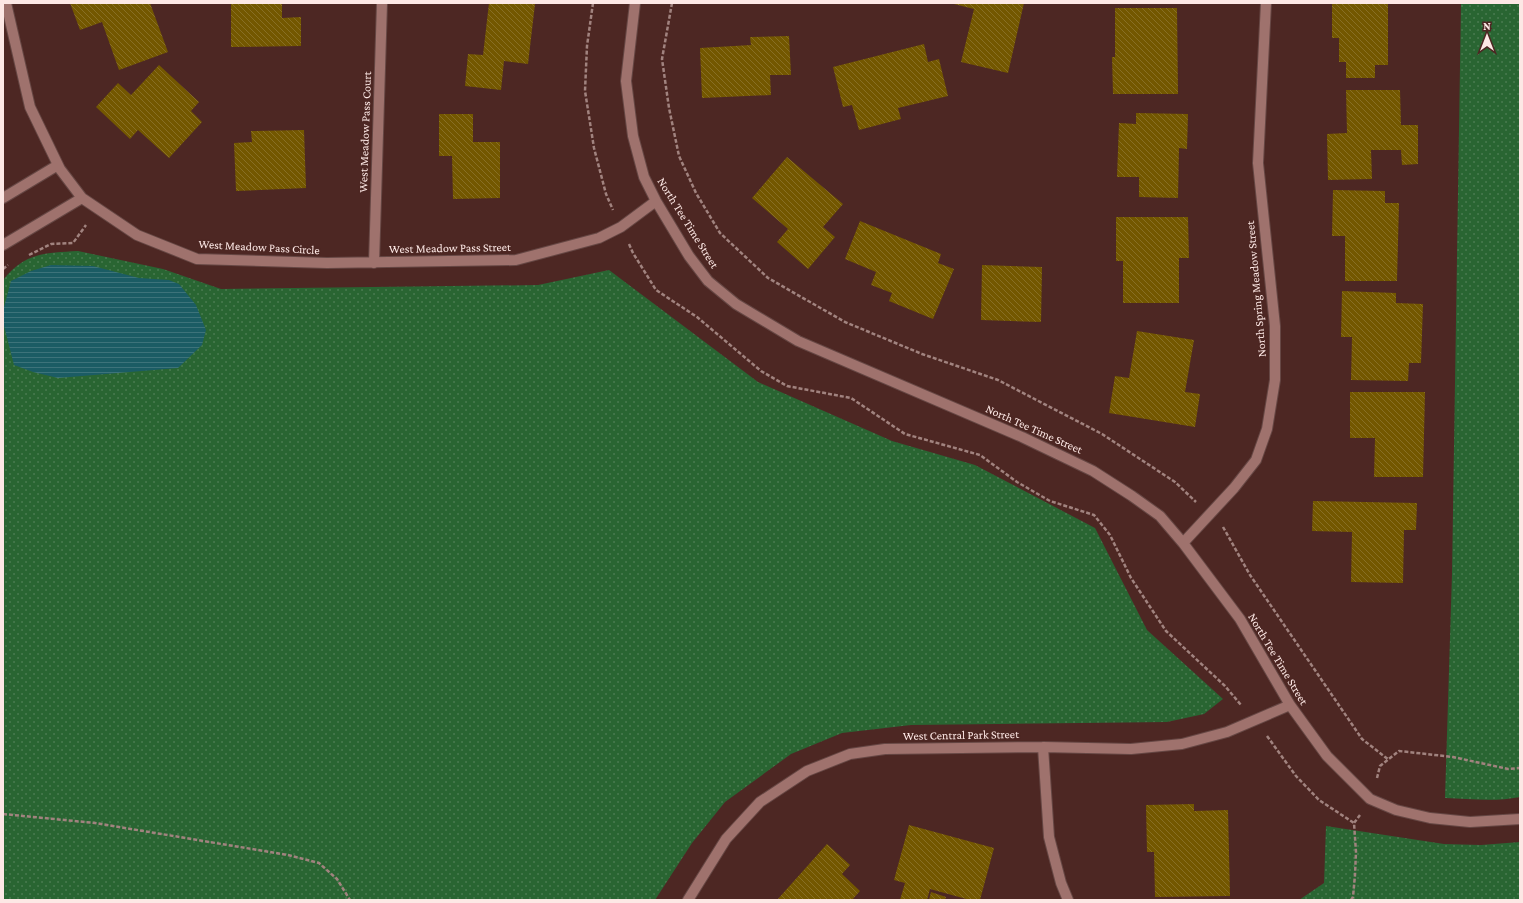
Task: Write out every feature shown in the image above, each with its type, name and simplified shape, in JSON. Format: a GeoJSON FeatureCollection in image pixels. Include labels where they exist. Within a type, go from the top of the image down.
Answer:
{"type":"FeatureCollection","features":[{"type":"Feature","properties":{"kind":"street","name":"West Meadow Pass Circle"},"geometry":{"type":"LineString","coordinates":[[6,3],[30,108],[60,169],[82,198],[137,235],[197,259],[374,263]]}},
{"type":"Feature","properties":{"kind":"street","name":"West Meadow Pass Court"},"geometry":{"type":"LineString","coordinates":[[374,263],[382,3]]}},
{"type":"Feature","properties":{"kind":"street","name":"North Tee Time Street"},"geometry":{"type":"LineString","coordinates":[[635,3],[626,81],[633,136],[644,176],[656,201],[689,256],[708,282],[736,304],[798,341],[1022,437],[1093,471],[1160,516],[1183,542],[1240,619],[1290,705],[1327,756],[1370,799],[1396,810],[1430,818],[1470,822],[1520,819]]}},
{"type":"Feature","properties":{"kind":"street","name":"North Spring Meadow Street"},"geometry":{"type":"LineString","coordinates":[[1183,542],[1234,488],[1256,460],[1267,429],[1275,380],[1275,326],[1258,163],[1266,3]]}},
{"type":"Feature","properties":{"kind":"street"},"geometry":{"type":"LineString","coordinates":[[3,198],[58,165]]}},
{"type":"Feature","properties":{"kind":"street"},"geometry":{"type":"LineString","coordinates":[[3,245],[82,198]]}},
{"type":"Feature","properties":{"kind":"street","name":"West Meadow Pass Street"},"geometry":{"type":"LineString","coordinates":[[374,263],[516,260],[599,238],[621,227],[656,201]]}},
{"type":"Feature","properties":{"kind":"street","name":"West Central Park Street"},"geometry":{"type":"LineString","coordinates":[[688,900],[726,838],[760,802],[807,771],[850,754],[885,749],[1043,747],[1131,749],[1182,744],[1227,732],[1290,705]]}},
{"type":"Feature","properties":{"kind":"street"},"geometry":{"type":"LineString","coordinates":[[1043,747],[1050,837],[1061,883],[1068,900]]}},
{"type":"Feature","properties":{"kind":"path"},"geometry":{"type":"LineString","coordinates":[[593,3],[587,46],[585,91],[594,148],[606,194],[633,253],[656,290],[697,317],[761,371],[787,386],[851,398],[905,434],[980,455],[1017,482],[1050,501],[1094,515],[1110,535],[1131,578],[1166,631],[1225,686],[1275,746],[1296,776],[1319,800],[1354,823]]}},
{"type":"Feature","properties":{"kind":"path"},"geometry":{"type":"LineString","coordinates":[[672,3],[662,59],[670,115],[679,156],[696,193],[720,233],[768,278],[845,322],[922,354],[998,380],[1102,434],[1175,482],[1224,529],[1250,575],[1362,739],[1389,760]]}},
{"type":"Feature","properties":{"kind":"path"},"geometry":{"type":"LineString","coordinates":[[25,256],[51,244],[73,243],[88,223]]}},
{"type":"Feature","properties":{"kind":"path"},"geometry":{"type":"LineString","coordinates":[[3,269],[13,263]]}},
{"type":"Feature","properties":{"kind":"path"},"geometry":{"type":"LineString","coordinates":[[3,814],[95,823],[288,855],[319,863],[337,879],[350,900]]}},
{"type":"Feature","properties":{"kind":"green space"},"geometry":{"type":"Polygon","coordinates":[[[1461,3],[1520,3],[1520,797],[1511,799],[1482,800],[1445,798],[1452,574],[1461,3]]]}},
{"type":"Feature","properties":{"kind":"green space"},"geometry":{"type":"Polygon","coordinates":[[[78,251],[163,269],[221,289],[538,285],[609,270],[758,382],[892,441],[975,465],[1095,528],[1147,630],[1223,699],[1204,714],[1167,722],[911,725],[842,733],[791,754],[725,802],[692,843],[655,900],[3,900],[3,280],[11,271],[28,259],[56,252],[78,251]]]}},
{"type":"Feature","properties":{"kind":"green space"},"geometry":{"type":"Polygon","coordinates":[[[1326,826],[1444,844],[1481,845],[1520,842],[1520,900],[1299,900],[1324,883],[1326,826]]]}},
{"type":"Feature","properties":{"kind":"water"},"geometry":{"type":"Polygon","coordinates":[[[51,265],[93,266],[139,278],[169,280],[179,284],[196,305],[206,330],[202,345],[178,368],[58,378],[33,372],[14,365],[3,322],[3,311],[11,281],[31,271],[51,265]]]}},
{"type":"Feature","properties":{"kind":"building"},"geometry":{"type":"Polygon","coordinates":[[[70,3],[150,3],[168,52],[119,70],[102,22],[80,30],[70,3]]]}},
{"type":"Feature","properties":{"kind":"building"},"geometry":{"type":"Polygon","coordinates":[[[231,3],[282,3],[282,18],[301,17],[301,46],[231,47],[231,3]]]}},
{"type":"Feature","properties":{"kind":"building"},"geometry":{"type":"Polygon","coordinates":[[[489,3],[535,4],[528,64],[504,61],[501,90],[465,86],[468,54],[483,55],[489,3]]]}},
{"type":"Feature","properties":{"kind":"building"},"geometry":{"type":"Polygon","coordinates":[[[950,3],[1024,3],[1008,73],[961,62],[974,9],[950,3]]]}},
{"type":"Feature","properties":{"kind":"building"},"geometry":{"type":"Polygon","coordinates":[[[1332,3],[1388,3],[1388,65],[1375,65],[1375,78],[1346,78],[1346,62],[1339,62],[1339,38],[1332,38],[1332,3]]]}},
{"type":"Feature","properties":{"kind":"building"},"geometry":{"type":"Polygon","coordinates":[[[1115,8],[1177,8],[1178,94],[1113,94],[1112,57],[1115,57],[1115,8]]]}},
{"type":"Feature","properties":{"kind":"building"},"geometry":{"type":"Polygon","coordinates":[[[789,36],[791,75],[770,75],[771,95],[702,98],[700,48],[751,45],[750,37],[789,36]]]}},
{"type":"Feature","properties":{"kind":"building"},"geometry":{"type":"Polygon","coordinates":[[[924,44],[928,62],[939,59],[948,96],[898,108],[901,119],[859,130],[852,105],[843,107],[833,67],[924,44]]]}},
{"type":"Feature","properties":{"kind":"building"},"geometry":{"type":"Polygon","coordinates":[[[159,65],[199,102],[191,111],[202,122],[169,158],[138,130],[130,139],[96,107],[118,83],[131,95],[159,65]]]}},
{"type":"Feature","properties":{"kind":"building"},"geometry":{"type":"Polygon","coordinates":[[[1346,90],[1400,90],[1401,125],[1418,125],[1418,164],[1402,165],[1401,150],[1371,150],[1372,179],[1328,180],[1327,134],[1347,133],[1346,90]]]}},
{"type":"Feature","properties":{"kind":"building"},"geometry":{"type":"Polygon","coordinates":[[[1136,113],[1188,114],[1187,149],[1179,148],[1178,198],[1139,197],[1139,177],[1117,177],[1119,123],[1136,124],[1136,113]]]}},
{"type":"Feature","properties":{"kind":"building"},"geometry":{"type":"Polygon","coordinates":[[[439,114],[473,114],[473,142],[500,142],[500,198],[453,199],[452,156],[439,156],[439,114]]]}},
{"type":"Feature","properties":{"kind":"building"},"geometry":{"type":"Polygon","coordinates":[[[304,130],[306,188],[236,191],[234,143],[252,142],[251,131],[304,130]]]}},
{"type":"Feature","properties":{"kind":"building"},"geometry":{"type":"Polygon","coordinates":[[[787,157],[843,204],[823,227],[835,237],[808,269],[777,242],[788,229],[752,198],[787,157]]]}},
{"type":"Feature","properties":{"kind":"building"},"geometry":{"type":"Polygon","coordinates":[[[1333,190],[1385,191],[1385,203],[1399,203],[1397,281],[1345,281],[1345,236],[1332,236],[1333,190]]]}},
{"type":"Feature","properties":{"kind":"building"},"geometry":{"type":"Polygon","coordinates":[[[1116,217],[1188,217],[1189,258],[1179,258],[1179,303],[1123,303],[1123,261],[1116,261],[1116,217]]]}},
{"type":"Feature","properties":{"kind":"building"},"geometry":{"type":"Polygon","coordinates":[[[860,221],[941,254],[938,263],[954,269],[933,319],[889,301],[892,293],[871,285],[876,272],[845,259],[860,221]]]}},
{"type":"Feature","properties":{"kind":"building"},"geometry":{"type":"Polygon","coordinates":[[[982,265],[1042,267],[1041,322],[981,320],[982,265]]]}},
{"type":"Feature","properties":{"kind":"building"},"geometry":{"type":"Polygon","coordinates":[[[1342,291],[1396,293],[1396,303],[1423,304],[1421,363],[1409,363],[1408,381],[1351,380],[1352,337],[1341,337],[1342,291]]]}},
{"type":"Feature","properties":{"kind":"building"},"geometry":{"type":"Polygon","coordinates":[[[1137,331],[1194,340],[1185,392],[1200,394],[1195,427],[1109,413],[1115,376],[1129,378],[1137,331]]]}},
{"type":"Feature","properties":{"kind":"building"},"geometry":{"type":"Polygon","coordinates":[[[1350,392],[1425,392],[1423,477],[1374,477],[1375,438],[1350,438],[1350,392]]]}},
{"type":"Feature","properties":{"kind":"building"},"geometry":{"type":"Polygon","coordinates":[[[1313,501],[1417,503],[1416,530],[1404,530],[1403,583],[1351,582],[1352,532],[1312,531],[1313,501]]]}},
{"type":"Feature","properties":{"kind":"building"},"geometry":{"type":"Polygon","coordinates":[[[1194,804],[1194,811],[1228,810],[1230,896],[1155,897],[1154,852],[1147,852],[1146,805],[1194,804]]]}},
{"type":"Feature","properties":{"kind":"building"},"geometry":{"type":"Polygon","coordinates":[[[909,825],[994,848],[980,900],[970,900],[930,889],[927,900],[900,900],[905,883],[894,880],[909,825]]]}},
{"type":"Feature","properties":{"kind":"building"},"geometry":{"type":"Polygon","coordinates":[[[827,844],[850,865],[842,874],[860,891],[852,900],[777,900],[827,844]]]}},
{"type":"Feature","properties":{"kind":"building"},"geometry":{"type":"Polygon","coordinates":[[[931,892],[946,897],[945,900],[929,900],[931,892]]]}}]}
